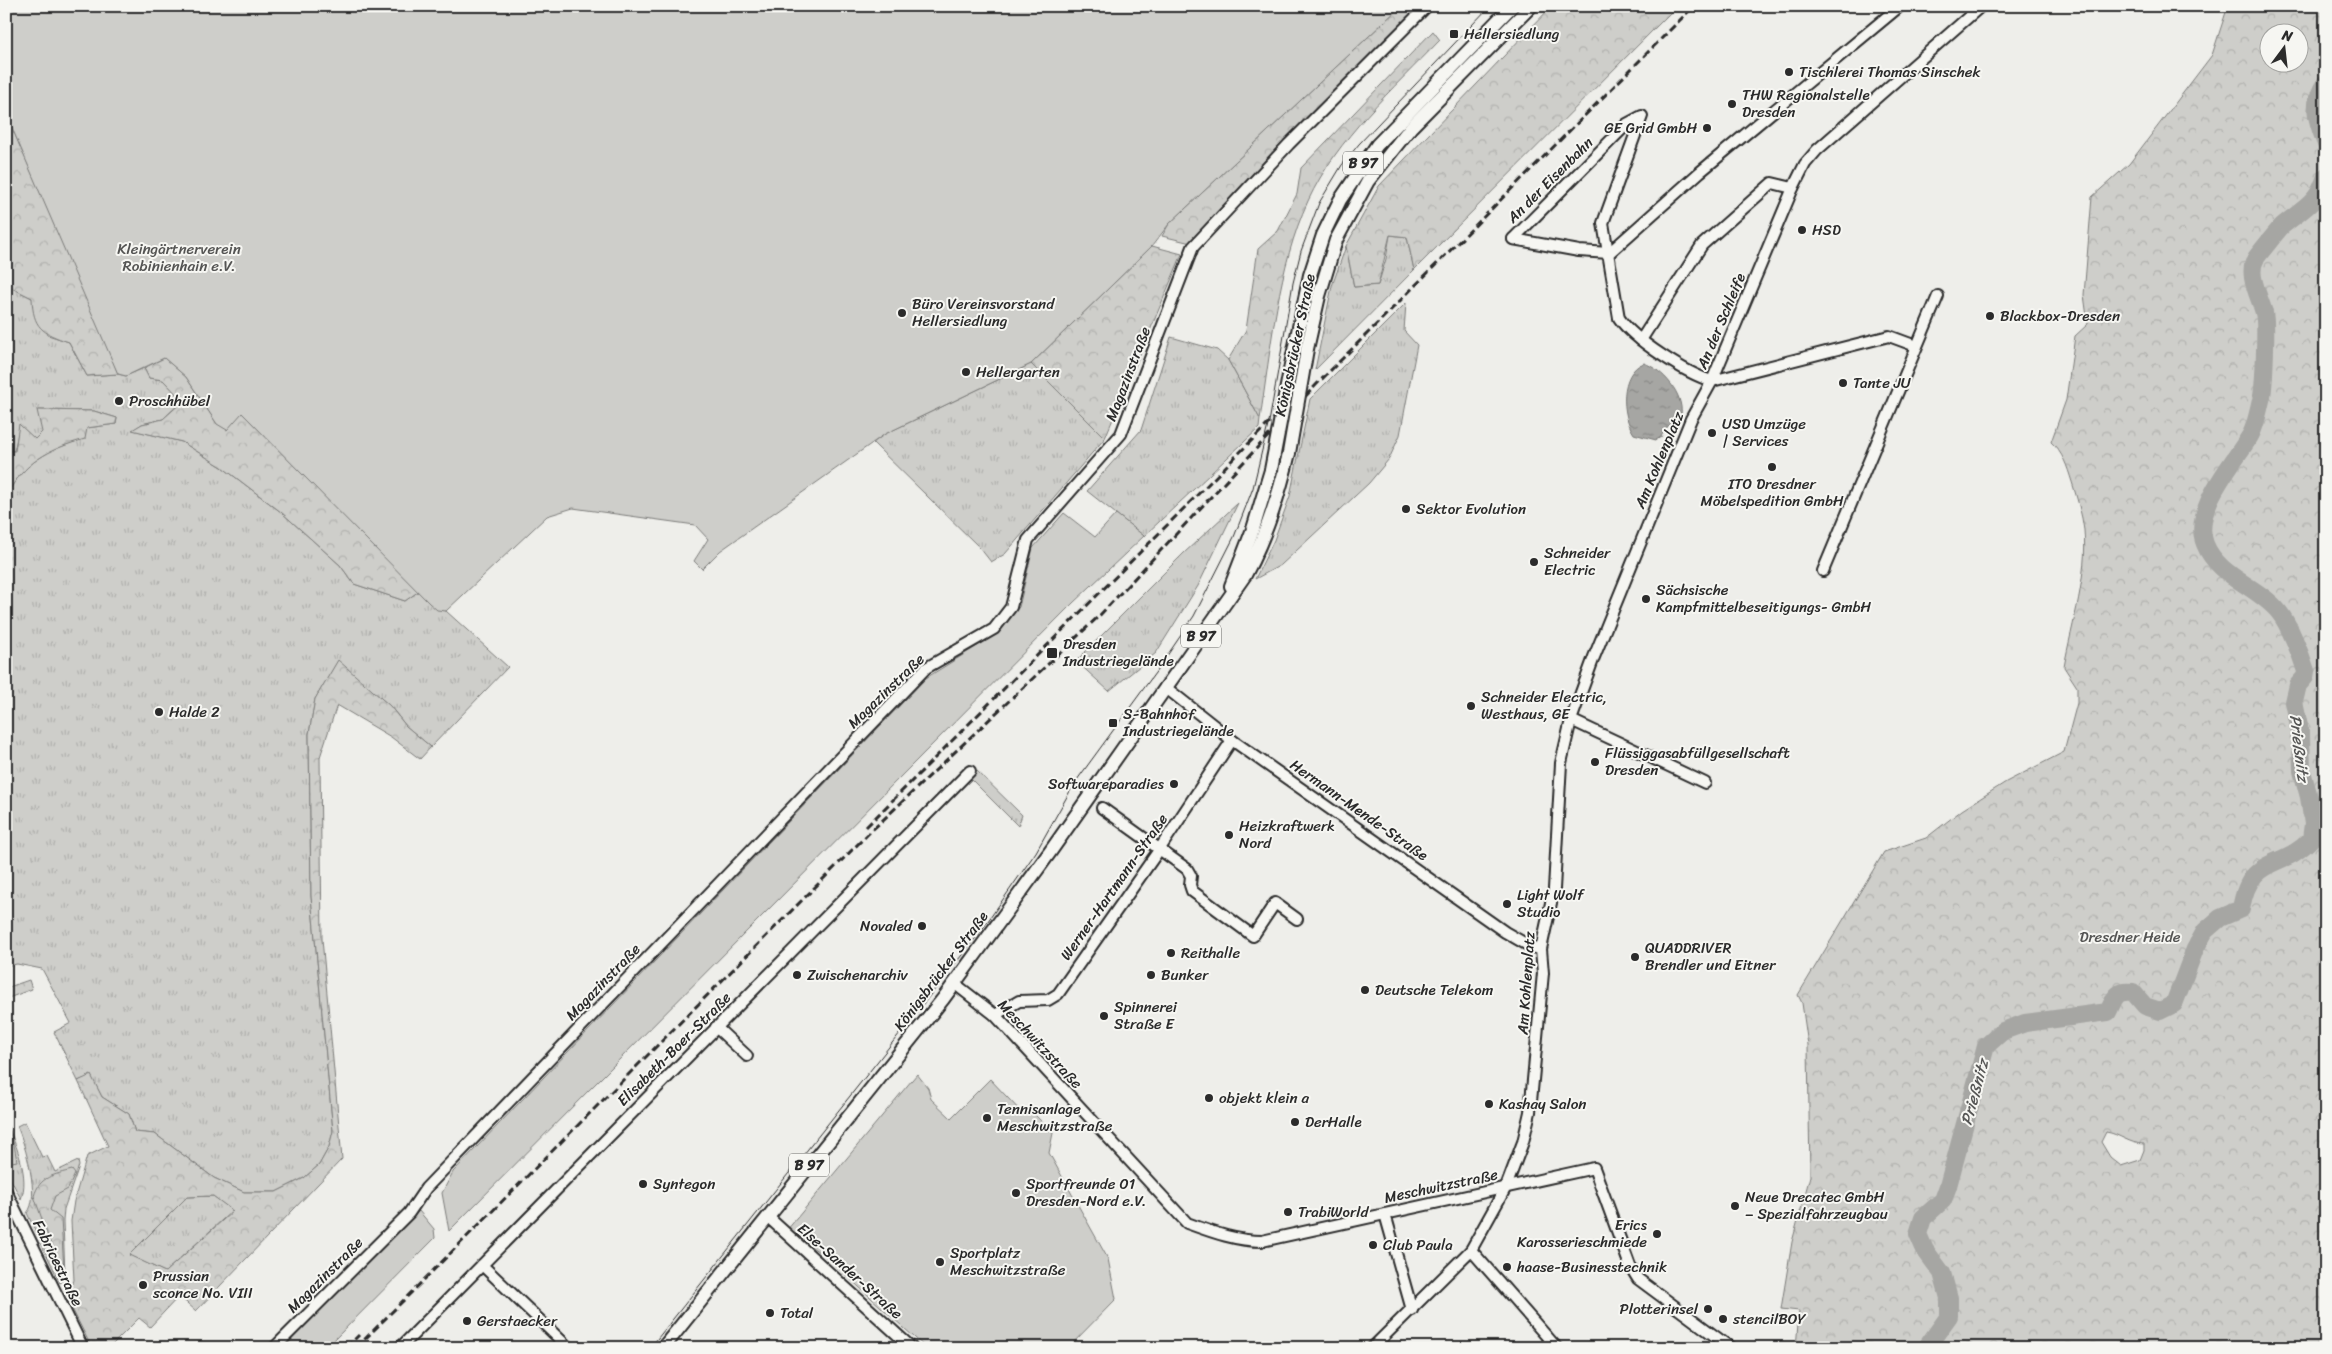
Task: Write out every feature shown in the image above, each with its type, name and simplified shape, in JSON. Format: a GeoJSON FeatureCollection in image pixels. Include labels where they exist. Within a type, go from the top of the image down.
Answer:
{"type":"FeatureCollection","features":[{"type":"Feature","properties":{"kind":"main road","name":"Königsbrücker Straße"},"geometry":{"type":"LineString","coordinates":[[1226,599],[1253,529],[1271,470],[1310,276],[1323,235],[1340,200],[1377,145],[1512,6]]}},
{"type":"Feature","properties":{"kind":"main road","name":"Königsbrücker Straße"},"geometry":{"type":"LineString","coordinates":[[663,1348],[954,984],[1050,852],[1226,599],[1245,575],[1265,533],[1282,485],[1307,349],[1319,296],[1336,240],[1368,182],[1412,127],[1531,6]]}},
{"type":"Feature","properties":{"kind":"street","name":"Magazinstraße"},"geometry":{"type":"LineString","coordinates":[[274,1348],[409,1212],[426,1188],[926,668],[994,629],[1011,607],[1028,540],[1121,434],[1194,247],[1289,144],[1427,6]]}},
{"type":"Feature","properties":{"kind":"street"},"geometry":{"type":"LineString","coordinates":[[1712,382],[1698,377],[1627,330],[1619,318],[1609,253],[1797,90],[1900,6]]}},
{"type":"Feature","properties":{"kind":"street","name":"An der Schleife"},"geometry":{"type":"LineString","coordinates":[[1712,382],[1804,164],[1817,150],[1981,6]]}},
{"type":"Feature","properties":{"kind":"street","name":"An der Eisenbahn"},"geometry":{"type":"LineString","coordinates":[[1642,116],[1603,223],[1609,253],[1572,250],[1513,239],[1627,124],[1642,116]]}},
{"type":"Feature","properties":{"kind":"street"},"geometry":{"type":"LineString","coordinates":[[1642,340],[1702,245],[1772,184],[1793,188]]}},
{"type":"Feature","properties":{"kind":"street"},"geometry":{"type":"LineString","coordinates":[[1823,571],[1938,296]]}},
{"type":"Feature","properties":{"kind":"street","name":"An der Schleife"},"geometry":{"type":"LineString","coordinates":[[1712,382],[1889,336],[1916,346]]}},
{"type":"Feature","properties":{"kind":"street","name":"Am Kohlenplatz"},"geometry":{"type":"LineString","coordinates":[[1372,1348],[1471,1250],[1506,1188],[1523,1142],[1530,1112],[1542,973],[1541,949],[1554,889],[1561,762],[1571,720],[1594,657],[1691,420],[1712,382]]}},
{"type":"Feature","properties":{"kind":"street","name":"Hermann-Mende-Straße"},"geometry":{"type":"LineString","coordinates":[[1165,687],[1232,740],[1505,932],[1531,946],[1541,949]]}},
{"type":"Feature","properties":{"kind":"street"},"geometry":{"type":"LineString","coordinates":[[1571,720],[1705,783]]}},
{"type":"Feature","properties":{"kind":"street","name":"Werner-Hartmann-Straße"},"geometry":{"type":"LineString","coordinates":[[995,1015],[1019,1001],[1048,1000],[1058,994],[1159,850],[1232,740]]}},
{"type":"Feature","properties":{"kind":"street","name":"Elisabeth-Boer-Straße"},"geometry":{"type":"LineString","coordinates":[[400,1348],[970,771]]}},
{"type":"Feature","properties":{"kind":"street"},"geometry":{"type":"LineString","coordinates":[[1102,808],[1187,869],[1191,876],[1190,885],[1192,891],[1253,936],[1275,903],[1297,919]]}},
{"type":"Feature","properties":{"kind":"street","name":"Meschwitzstraße"},"geometry":{"type":"LineString","coordinates":[[954,984],[995,1015],[1187,1223],[1220,1235],[1248,1241],[1262,1241],[1594,1168],[1633,1273],[1644,1284],[1731,1348]]}},
{"type":"Feature","properties":{"kind":"street"},"geometry":{"type":"LineString","coordinates":[[716,1027],[747,1056]]}},
{"type":"Feature","properties":{"kind":"street","name":"Fabricestraße"},"geometry":{"type":"LineString","coordinates":[[6,1191],[84,1348]]}},
{"type":"Feature","properties":{"kind":"street"},"geometry":{"type":"LineString","coordinates":[[1385,1214],[1412,1310]]}},
{"type":"Feature","properties":{"kind":"street","name":"Else-Sander-Straße"},"geometry":{"type":"LineString","coordinates":[[768,1217],[912,1348]]}},
{"type":"Feature","properties":{"kind":"street"},"geometry":{"type":"LineString","coordinates":[[1471,1250],[1557,1348]]}},
{"type":"Feature","properties":{"kind":"street"},"geometry":{"type":"LineString","coordinates":[[482,1265],[568,1348]]}},
{"type":"Feature","properties":{"kind":"green space","name":"Kleingärtnerverein Robinienhain e.V."},"geometry":{"type":"Polygon","coordinates":[[[6,6],[1401,6],[1169,224],[1152,246],[1031,364],[885,434],[720,551],[702,569],[694,561],[708,539],[695,525],[573,508],[547,516],[446,611],[437,610],[429,603],[242,413],[227,430],[217,424],[186,377],[164,358],[126,376],[118,374],[6,114],[6,6]]]}},
{"type":"Feature","properties":{"kind":"green space"},"geometry":{"type":"Polygon","coordinates":[[[1401,6],[1423,6],[1191,243],[1162,236],[1169,224],[1401,6]]]}},
{"type":"Feature","properties":{"kind":"green space"},"geometry":{"type":"Polygon","coordinates":[[[1552,6],[1677,6],[1414,270],[1407,237],[1390,235],[1378,285],[1354,287],[1346,246],[1379,186],[1552,6]]]}},
{"type":"Feature","properties":{"kind":"green space","name":"Dresdner Heide"},"geometry":{"type":"Polygon","coordinates":[[[2228,6],[2326,6],[2326,1348],[1796,1348],[1799,1311],[1781,1309],[1792,1242],[1810,1176],[1808,1045],[1802,1003],[1798,995],[1884,852],[1926,838],[1962,810],[2006,782],[2064,752],[2077,703],[2077,687],[2064,667],[2082,582],[2085,547],[2082,518],[2072,482],[2062,455],[2051,442],[2066,400],[2075,336],[2088,324],[2084,295],[2092,197],[2129,164],[2212,55],[2228,6]],[[2106,1132],[2101,1142],[2110,1157],[2121,1166],[2140,1160],[2144,1144],[2139,1144],[2106,1132]]]}},
{"type":"Feature","properties":{"kind":"green space"},"geometry":{"type":"Polygon","coordinates":[[[1433,31],[1440,40],[1350,135],[1320,178],[1308,201],[1289,253],[1283,280],[1272,336],[1260,419],[1228,360],[1246,330],[1258,249],[1278,231],[1297,194],[1301,168],[1433,31]]]}},
{"type":"Feature","properties":{"kind":"green space"},"geometry":{"type":"Polygon","coordinates":[[[6,114],[118,374],[87,376],[69,342],[52,336],[37,323],[34,316],[32,298],[6,285],[6,114]]]}},
{"type":"Feature","properties":{"kind":"green space"},"geometry":{"type":"Polygon","coordinates":[[[1390,235],[1407,237],[1414,270],[1315,370],[1332,286],[1346,246],[1354,287],[1378,285],[1386,259],[1390,235]]]}},
{"type":"Feature","properties":{"kind":"green space"},"geometry":{"type":"Polygon","coordinates":[[[1152,246],[1182,254],[1105,438],[1031,364],[1152,246]]]}},
{"type":"Feature","properties":{"kind":"green space"},"geometry":{"type":"Polygon","coordinates":[[[6,285],[32,298],[48,335],[69,342],[87,376],[118,374],[126,376],[144,368],[149,378],[163,380],[183,400],[163,419],[142,424],[133,430],[182,442],[222,467],[281,512],[340,565],[354,584],[405,601],[419,591],[431,604],[446,611],[508,667],[431,747],[406,726],[390,706],[338,661],[315,699],[309,734],[311,896],[333,1131],[329,1147],[319,1165],[304,1178],[276,1192],[244,1192],[214,1178],[155,1134],[135,1132],[129,1114],[102,1097],[91,1076],[78,1081],[54,1032],[71,1023],[42,969],[17,964],[6,966],[6,496],[21,474],[39,458],[60,447],[84,439],[87,428],[116,424],[117,418],[94,411],[38,410],[43,431],[35,440],[20,425],[14,451],[6,451],[6,427],[11,418],[6,415],[6,285]]]}},
{"type":"Feature","properties":{"kind":"green space"},"geometry":{"type":"Polygon","coordinates":[[[1406,303],[1404,331],[1417,345],[1400,435],[1389,459],[1369,483],[1281,565],[1255,579],[1274,540],[1290,496],[1310,399],[1406,303]]]}},
{"type":"Feature","properties":{"kind":"green space"},"geometry":{"type":"Polygon","coordinates":[[[1171,337],[1217,350],[1228,360],[1260,419],[1259,428],[1144,536],[1087,491],[1141,430],[1171,337]]]}},
{"type":"Feature","properties":{"kind":"green space"},"geometry":{"type":"Polygon","coordinates":[[[164,358],[186,377],[217,424],[242,413],[419,591],[405,601],[354,584],[340,565],[281,512],[222,467],[182,442],[132,430],[142,424],[163,419],[183,401],[163,380],[149,378],[144,368],[164,358]]]}},
{"type":"Feature","properties":{"kind":"green space"},"geometry":{"type":"Polygon","coordinates":[[[1031,364],[1105,438],[1005,554],[991,562],[980,548],[873,443],[885,434],[1031,364]]]}},
{"type":"Feature","properties":{"kind":"green space"},"geometry":{"type":"Polygon","coordinates":[[[37,410],[94,411],[117,418],[116,424],[87,428],[85,439],[49,452],[29,466],[13,484],[6,496],[6,451],[15,451],[19,424],[35,439],[42,432],[37,410]]]}},
{"type":"Feature","properties":{"kind":"green space"},"geometry":{"type":"Polygon","coordinates":[[[1238,503],[1198,586],[1156,653],[1109,691],[1076,661],[1184,553],[1238,503]]]}},
{"type":"Feature","properties":{"kind":"green space"},"geometry":{"type":"Polygon","coordinates":[[[1064,513],[1095,537],[1116,514],[1144,536],[1073,603],[449,1231],[442,1193],[453,1172],[926,678],[995,635],[1019,607],[1033,548],[1064,513]]]}},
{"type":"Feature","properties":{"kind":"green space"},"geometry":{"type":"Polygon","coordinates":[[[338,660],[390,706],[406,726],[431,747],[420,759],[391,737],[337,705],[320,757],[322,939],[342,1159],[196,1311],[179,1296],[150,1327],[139,1318],[109,1348],[92,1348],[67,1299],[74,1280],[71,1221],[74,1201],[87,1156],[108,1146],[78,1081],[91,1075],[102,1097],[129,1114],[135,1132],[155,1134],[214,1178],[244,1192],[276,1192],[304,1178],[319,1165],[329,1147],[333,1131],[311,896],[309,734],[315,699],[338,660]],[[213,1196],[187,1197],[129,1255],[165,1272],[233,1211],[213,1196]]]}},
{"type":"Feature","properties":{"kind":"green space"},"geometry":{"type":"Polygon","coordinates":[[[971,765],[1022,815],[1018,826],[964,772],[971,765]]]}},
{"type":"Feature","properties":{"kind":"green space"},"geometry":{"type":"Polygon","coordinates":[[[29,980],[32,989],[6,999],[6,988],[29,980]]]}},
{"type":"Feature","properties":{"kind":"green space"},"geometry":{"type":"Polygon","coordinates":[[[917,1074],[928,1088],[931,1099],[951,1118],[990,1079],[1024,1115],[1030,1110],[1053,1133],[1049,1153],[1108,1259],[1116,1299],[1068,1348],[926,1348],[825,1256],[787,1230],[917,1074]]]}},
{"type":"Feature","properties":{"kind":"green space"},"geometry":{"type":"Polygon","coordinates":[[[25,1122],[42,1157],[47,1156],[55,1172],[78,1161],[79,1166],[64,1209],[65,1276],[60,1283],[27,1213],[31,1206],[32,1184],[24,1145],[17,1126],[25,1122]]]}},
{"type":"Feature","properties":{"kind":"green space"},"geometry":{"type":"Polygon","coordinates":[[[7,1124],[18,1151],[23,1171],[24,1181],[21,1199],[6,1170],[7,1124]]]}},
{"type":"Feature","properties":{"kind":"green space"},"geometry":{"type":"Polygon","coordinates":[[[7,1126],[14,1145],[17,1161],[12,1162],[7,1156],[7,1126]]]}},
{"type":"Feature","properties":{"kind":"green space"},"geometry":{"type":"Polygon","coordinates":[[[72,1170],[75,1174],[68,1189],[55,1196],[50,1210],[61,1219],[64,1271],[61,1274],[34,1196],[44,1180],[72,1170]]]}},
{"type":"Feature","properties":{"kind":"green space"},"geometry":{"type":"Polygon","coordinates":[[[213,1196],[233,1210],[165,1272],[128,1255],[187,1197],[213,1196]]]}},
{"type":"Feature","properties":{"kind":"green space"},"geometry":{"type":"Polygon","coordinates":[[[419,1211],[434,1229],[435,1238],[326,1348],[282,1348],[419,1211]]]}},
{"type":"Feature","properties":{"kind":"water"},"geometry":{"type":"Polygon","coordinates":[[[1644,363],[1658,371],[1671,384],[1676,391],[1681,407],[1681,415],[1656,440],[1634,434],[1625,406],[1626,384],[1636,368],[1644,363]]]}},
{"type":"Feature","properties":{"kind":"waterway","name":"Prießnitz"},"geometry":{"type":"LineString","coordinates":[[2326,82],[2318,98],[2317,106],[2318,120],[2326,144]]}},
{"type":"Feature","properties":{"kind":"waterway","name":"Prießnitz"},"geometry":{"type":"LineString","coordinates":[[1926,1348],[1949,1316],[1949,1298],[1942,1273],[1925,1250],[1918,1234],[1923,1218],[1943,1200],[1986,1046],[2003,1031],[2025,1023],[2108,1012],[2116,996],[2122,992],[2133,992],[2145,1006],[2160,1011],[2174,1004],[2195,949],[2205,931],[2220,918],[2241,909],[2245,891],[2259,871],[2289,856],[2311,839],[2313,824],[2309,797],[2302,771],[2301,736],[2294,702],[2298,685],[2305,677],[2304,664],[2283,617],[2270,603],[2219,565],[2205,544],[2202,531],[2204,517],[2216,488],[2252,432],[2262,396],[2265,319],[2253,278],[2253,264],[2282,226],[2314,200],[2326,176]]}},
{"type":"Feature","properties":{"kind":"tram line"},"geometry":{"type":"LineString","coordinates":[[650,1348],[981,931],[1036,852],[1074,784],[1158,669],[1194,616],[1234,537],[1253,488],[1270,417],[1293,283],[1301,251],[1319,203],[1342,165],[1359,144],[1490,6]]}},
{"type":"Feature","properties":{"kind":"railway"},"geometry":{"type":"LineString","coordinates":[[356,1348],[868,834],[1100,615],[1317,384],[1694,6]]}},
{"type":"Feature","properties":{"kind":"railway"},"geometry":{"type":"LineString","coordinates":[[866,827],[1293,399]]}},
{"type":"Feature","properties":{"kind":"railway"},"geometry":{"type":"LineString","coordinates":[[346,1348],[359,1335]]}},
{"type":"Feature","properties":{"kind":"place","name":"Hellersiedlung"},"geometry":{"type":"Point","coordinates":[1454,34]}},
{"type":"Feature","properties":{"kind":"place","name":"Tischlerei Thomas Sinschek"},"geometry":{"type":"Point","coordinates":[1789,72]}},
{"type":"Feature","properties":{"kind":"place","name":"THW Regionalstelle Dresden"},"geometry":{"type":"Point","coordinates":[1732,104]}},
{"type":"Feature","properties":{"kind":"place","name":"GE Grid GmbH"},"geometry":{"type":"Point","coordinates":[1707,128]}},
{"type":"Feature","properties":{"kind":"place","name":"HSD"},"geometry":{"type":"Point","coordinates":[1802,230]}},
{"type":"Feature","properties":{"kind":"place","name":"Büro Vereinsvorstand Hellersiedlung"},"geometry":{"type":"Point","coordinates":[902,313]}},
{"type":"Feature","properties":{"kind":"place","name":"Blackbox-Dresden"},"geometry":{"type":"Point","coordinates":[1990,316]}},
{"type":"Feature","properties":{"kind":"place","name":"Hellergarten"},"geometry":{"type":"Point","coordinates":[966,372]}},
{"type":"Feature","properties":{"kind":"place","name":"Tante JU"},"geometry":{"type":"Point","coordinates":[1843,383]}},
{"type":"Feature","properties":{"kind":"place","name":"Proschhübel"},"geometry":{"type":"Point","coordinates":[119,401]}},
{"type":"Feature","properties":{"kind":"place","name":"USD Umzüge | Services"},"geometry":{"type":"Point","coordinates":[1712,433]}},
{"type":"Feature","properties":{"kind":"place","name":"ITO Dresdner Möbelspedition GmbH"},"geometry":{"type":"Point","coordinates":[1772,467]}},
{"type":"Feature","properties":{"kind":"place","name":"Sektor Evolution"},"geometry":{"type":"Point","coordinates":[1406,509]}},
{"type":"Feature","properties":{"kind":"place","name":"Schneider Electric"},"geometry":{"type":"Point","coordinates":[1534,562]}},
{"type":"Feature","properties":{"kind":"place","name":"Sächsische Kampfmittelbeseitigungs- GmbH"},"geometry":{"type":"Point","coordinates":[1646,599]}},
{"type":"Feature","properties":{"kind":"place","name":"Dresden Industriegelände"},"geometry":{"type":"Point","coordinates":[1052,653]}},
{"type":"Feature","properties":{"kind":"place","name":"Schneider Electric, Westhaus, GE"},"geometry":{"type":"Point","coordinates":[1471,706]}},
{"type":"Feature","properties":{"kind":"place","name":"Halde 2"},"geometry":{"type":"Point","coordinates":[159,712]}},
{"type":"Feature","properties":{"kind":"place","name":"S-Bahnhof Industriegelände"},"geometry":{"type":"Point","coordinates":[1113,723]}},
{"type":"Feature","properties":{"kind":"place","name":"Flüssiggasabfüllgesellschaft Dresden"},"geometry":{"type":"Point","coordinates":[1595,762]}},
{"type":"Feature","properties":{"kind":"place","name":"Softwareparadies"},"geometry":{"type":"Point","coordinates":[1174,784]}},
{"type":"Feature","properties":{"kind":"place","name":"Heizkraftwerk Nord"},"geometry":{"type":"Point","coordinates":[1229,835]}},
{"type":"Feature","properties":{"kind":"place","name":"Light Wolf Studio"},"geometry":{"type":"Point","coordinates":[1507,904]}},
{"type":"Feature","properties":{"kind":"place","name":"Novaled"},"geometry":{"type":"Point","coordinates":[922,926]}},
{"type":"Feature","properties":{"kind":"place","name":"Reithalle"},"geometry":{"type":"Point","coordinates":[1171,953]}},
{"type":"Feature","properties":{"kind":"place","name":"QUADDRIVER Brendler und Eitner"},"geometry":{"type":"Point","coordinates":[1635,957]}},
{"type":"Feature","properties":{"kind":"place","name":"Zwischenarchiv"},"geometry":{"type":"Point","coordinates":[797,975]}},
{"type":"Feature","properties":{"kind":"place","name":"Bunker"},"geometry":{"type":"Point","coordinates":[1151,975]}},
{"type":"Feature","properties":{"kind":"place","name":"Deutsche Telekom"},"geometry":{"type":"Point","coordinates":[1365,990]}},
{"type":"Feature","properties":{"kind":"place","name":"Spinnerei Straße E"},"geometry":{"type":"Point","coordinates":[1104,1016]}},
{"type":"Feature","properties":{"kind":"place","name":"objekt klein a"},"geometry":{"type":"Point","coordinates":[1209,1098]}},
{"type":"Feature","properties":{"kind":"place","name":"Kashay Salon"},"geometry":{"type":"Point","coordinates":[1489,1104]}},
{"type":"Feature","properties":{"kind":"place","name":"Tennisanlage Meschwitzstraße"},"geometry":{"type":"Point","coordinates":[987,1118]}},
{"type":"Feature","properties":{"kind":"place","name":"DerHalle"},"geometry":{"type":"Point","coordinates":[1295,1122]}},
{"type":"Feature","properties":{"kind":"place","name":"Syntegon"},"geometry":{"type":"Point","coordinates":[643,1184]}},
{"type":"Feature","properties":{"kind":"place","name":"Sportfreunde 01 Dresden-Nord e.V."},"geometry":{"type":"Point","coordinates":[1016,1193]}},
{"type":"Feature","properties":{"kind":"place","name":"Neue Drecatec GmbH – Spezialfahrzeugbau"},"geometry":{"type":"Point","coordinates":[1735,1206]}},
{"type":"Feature","properties":{"kind":"place","name":"TrabiWorld"},"geometry":{"type":"Point","coordinates":[1288,1212]}},
{"type":"Feature","properties":{"kind":"place","name":"Erics Karosserieschmiede"},"geometry":{"type":"Point","coordinates":[1657,1234]}},
{"type":"Feature","properties":{"kind":"place","name":"Club Paula"},"geometry":{"type":"Point","coordinates":[1373,1245]}},
{"type":"Feature","properties":{"kind":"place","name":"Sportplatz Meschwitzstraße"},"geometry":{"type":"Point","coordinates":[940,1262]}},
{"type":"Feature","properties":{"kind":"place","name":"haase-Businesstechnik"},"geometry":{"type":"Point","coordinates":[1507,1267]}},
{"type":"Feature","properties":{"kind":"place","name":"Prussian sconce No. VIII"},"geometry":{"type":"Point","coordinates":[143,1285]}},
{"type":"Feature","properties":{"kind":"place","name":"Plotterinsel"},"geometry":{"type":"Point","coordinates":[1708,1309]}},
{"type":"Feature","properties":{"kind":"place","name":"Total"},"geometry":{"type":"Point","coordinates":[770,1313]}},
{"type":"Feature","properties":{"kind":"place","name":"stencilBOY"},"geometry":{"type":"Point","coordinates":[1723,1319]}},
{"type":"Feature","properties":{"kind":"place","name":"Gerstaecker"},"geometry":{"type":"Point","coordinates":[467,1321]}}]}
